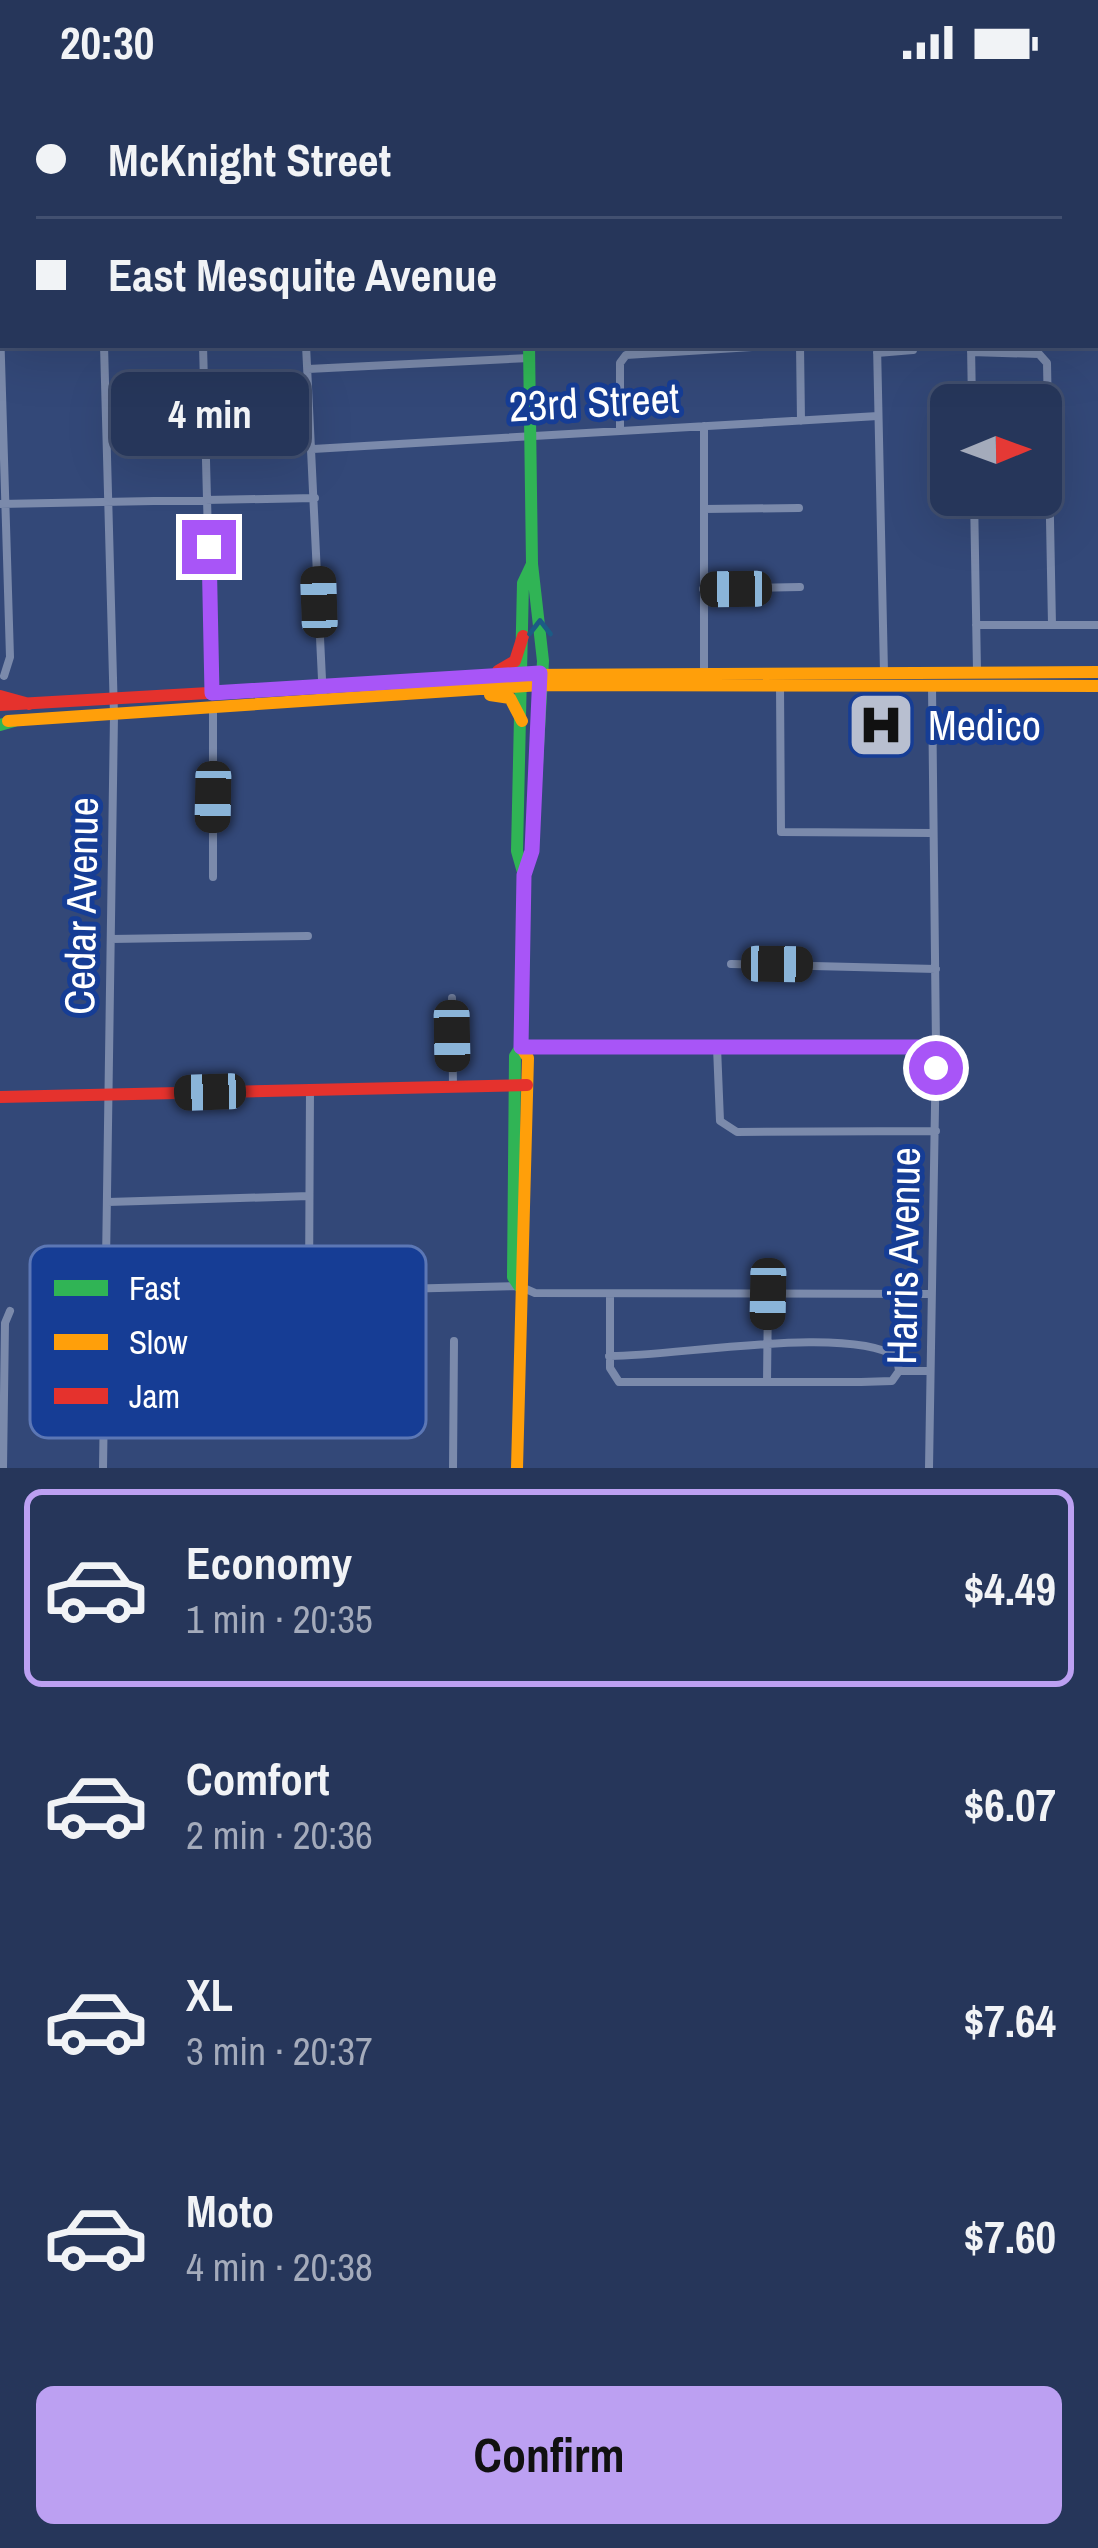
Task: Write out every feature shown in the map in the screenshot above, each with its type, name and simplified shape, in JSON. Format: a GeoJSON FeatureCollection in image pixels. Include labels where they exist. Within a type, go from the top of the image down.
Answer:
{"type":"FeatureCollection","features":[{"type":"Feature","properties":{"kind":"main road"},"geometry":{"type":"LineString","coordinates":[[524,875],[532,851],[540,679],[539,582],[532,564],[529,352]]}},
{"type":"Feature","properties":{"kind":"main road"},"geometry":{"type":"LineString","coordinates":[[519,1286],[525,1278],[526,1127],[514,1056],[521,1047],[524,875],[517,851],[523,583],[532,564]]}},
{"type":"Feature","properties":{"kind":"main road"},"geometry":{"type":"LineString","coordinates":[[489,675],[515,662],[523,636]]}},
{"type":"Feature","properties":{"kind":"main road"},"geometry":{"type":"LineString","coordinates":[[932,686],[942,680],[987,680],[999,671]]}},
{"type":"Feature","properties":{"kind":"main road"},"geometry":{"type":"LineString","coordinates":[[822,686],[880,677],[884,672]]}},
{"type":"Feature","properties":{"kind":"main road"},"geometry":{"type":"LineString","coordinates":[[322,693],[361,697],[540,679],[1098,672]]}},
{"type":"Feature","properties":{"kind":"main road"},"geometry":{"type":"LineString","coordinates":[[5,723],[322,693],[399,681],[489,675],[522,680]]}},
{"type":"Feature","properties":{"kind":"main road"},"geometry":{"type":"LineString","coordinates":[[705,679],[780,686],[1098,686]]}},
{"type":"Feature","properties":{"kind":"main road"},"geometry":{"type":"LineString","coordinates":[[361,697],[399,681]]}},
{"type":"Feature","properties":{"kind":"main road"},"geometry":{"type":"LineString","coordinates":[[466,690],[510,698],[522,722]]}},
{"type":"Feature","properties":{"kind":"main road"},"geometry":{"type":"LineString","coordinates":[[0,701],[212,701]]}},
{"type":"Feature","properties":{"kind":"main road"},"geometry":{"type":"LineString","coordinates":[[519,811],[532,851]]}},
{"type":"Feature","properties":{"kind":"main road"},"geometry":{"type":"LineString","coordinates":[[0,1096],[520,1085]]}},
{"type":"Feature","properties":{"kind":"main road"},"geometry":{"type":"LineString","coordinates":[[517,1468],[519,1286],[513,1277],[513,1210],[520,1085]]}},
{"type":"Feature","properties":{"kind":"street"},"geometry":{"type":"LineString","coordinates":[[0,348],[10,657],[4,676]]}},
{"type":"Feature","properties":{"kind":"street","name":"Cedar Avenue"},"geometry":{"type":"LineString","coordinates":[[104,348],[114,699],[107,1246]]}},
{"type":"Feature","properties":{"kind":"street"},"geometry":{"type":"LineString","coordinates":[[203,348],[213,877]]}},
{"type":"Feature","properties":{"kind":"street"},"geometry":{"type":"LineString","coordinates":[[306,348],[322,693]]}},
{"type":"Feature","properties":{"kind":"street"},"geometry":{"type":"LineString","coordinates":[[620,431],[622,358],[747,348]]}},
{"type":"Feature","properties":{"kind":"street"},"geometry":{"type":"LineString","coordinates":[[800,348],[801,421]]}},
{"type":"Feature","properties":{"kind":"street"},"geometry":{"type":"LineString","coordinates":[[884,672],[877,349],[913,350]]}},
{"type":"Feature","properties":{"kind":"street"},"geometry":{"type":"LineString","coordinates":[[972,384],[971,349],[1044,356],[1052,625]]}},
{"type":"Feature","properties":{"kind":"street"},"geometry":{"type":"LineString","coordinates":[[308,369],[529,352]]}},
{"type":"Feature","properties":{"kind":"street","name":"23rd Street"},"geometry":{"type":"LineString","coordinates":[[313,448],[878,416]]}},
{"type":"Feature","properties":{"kind":"street"},"geometry":{"type":"LineString","coordinates":[[704,426],[705,679]]}},
{"type":"Feature","properties":{"kind":"street"},"geometry":{"type":"LineString","coordinates":[[3,504],[315,498]]}},
{"type":"Feature","properties":{"kind":"street"},"geometry":{"type":"LineString","coordinates":[[704,509],[799,508]]}},
{"type":"Feature","properties":{"kind":"street"},"geometry":{"type":"LineString","coordinates":[[974,516],[977,671]]}},
{"type":"Feature","properties":{"kind":"street"},"geometry":{"type":"LineString","coordinates":[[704,589],[800,587]]}},
{"type":"Feature","properties":{"kind":"street"},"geometry":{"type":"LineString","coordinates":[[976,625],[1098,625]]}},
{"type":"Feature","properties":{"kind":"street"},"geometry":{"type":"LineString","coordinates":[[780,686],[781,832],[932,833]]}},
{"type":"Feature","properties":{"kind":"street","name":"Harris Avenue"},"geometry":{"type":"LineString","coordinates":[[929,1468],[936,1131],[932,686]]}},
{"type":"Feature","properties":{"kind":"street"},"geometry":{"type":"LineString","coordinates":[[111,939],[308,935]]}},
{"type":"Feature","properties":{"kind":"street"},"geometry":{"type":"LineString","coordinates":[[731,964],[935,969]]}},
{"type":"Feature","properties":{"kind":"street"},"geometry":{"type":"LineString","coordinates":[[452,998],[453,1086]]}},
{"type":"Feature","properties":{"kind":"street"},"geometry":{"type":"LineString","coordinates":[[521,1047],[936,1047]]}},
{"type":"Feature","properties":{"kind":"street"},"geometry":{"type":"LineString","coordinates":[[716,1047],[720,1120],[736,1132],[936,1131]]}},
{"type":"Feature","properties":{"kind":"street"},"geometry":{"type":"LineString","coordinates":[[309,1246],[310,1090]]}},
{"type":"Feature","properties":{"kind":"street"},"geometry":{"type":"LineString","coordinates":[[108,1202],[309,1196]]}},
{"type":"Feature","properties":{"kind":"street"},"geometry":{"type":"LineString","coordinates":[[426,1288],[519,1286],[535,1293],[610,1294],[930,1294]]}},
{"type":"Feature","properties":{"kind":"street"},"geometry":{"type":"LineString","coordinates":[[609,1355],[767,1343],[889,1352],[897,1358],[898,1371],[892,1381],[619,1382],[612,1378],[609,1355],[610,1294]]}},
{"type":"Feature","properties":{"kind":"street"},"geometry":{"type":"LineString","coordinates":[[767,1382],[768,1294]]}},
{"type":"Feature","properties":{"kind":"street"},"geometry":{"type":"LineString","coordinates":[[3,1468],[5,1322],[10,1311]]}},
{"type":"Feature","properties":{"kind":"street"},"geometry":{"type":"LineString","coordinates":[[453,1468],[454,1341]]}},
{"type":"Feature","properties":{"kind":"street"},"geometry":{"type":"LineString","coordinates":[[898,1371],[928,1371]]}},
{"type":"Feature","properties":{"kind":"street","name":"Cedar Avenue"},"geometry":{"type":"LineString","coordinates":[[103,1438],[103,1468]]}},
{"type":"Feature","properties":{"kind":"traffic: fast"},"geometry":{"type":"LineString","coordinates":[[519,1286],[513,1277],[515,1056],[521,1047],[524,875],[532,851],[543,661],[532,564],[529,348]]}},
{"type":"Feature","properties":{"kind":"traffic: fast"},"geometry":{"type":"LineString","coordinates":[[523,872],[517,851],[523,583],[532,564]]}},
{"type":"Feature","properties":{"kind":"traffic: fast"},"geometry":{"type":"LineString","coordinates":[[0,725],[14,721]]}},
{"type":"Feature","properties":{"kind":"traffic: slow"},"geometry":{"type":"LineString","coordinates":[[518,675],[1098,672]]}},
{"type":"Feature","properties":{"kind":"traffic: slow"},"geometry":{"type":"LineString","coordinates":[[8,721],[540,685],[1098,686]]}},
{"type":"Feature","properties":{"kind":"traffic: slow"},"geometry":{"type":"LineString","coordinates":[[490,695],[510,698],[522,721]]}},
{"type":"Feature","properties":{"kind":"traffic: slow"},"geometry":{"type":"LineString","coordinates":[[517,1468],[528,1058],[521,1047]]}},
{"type":"Feature","properties":{"kind":"traffic: jam"},"geometry":{"type":"LineString","coordinates":[[498,671],[515,661],[523,636]]}},
{"type":"Feature","properties":{"kind":"traffic: jam"},"geometry":{"type":"LineString","coordinates":[[0,705],[518,675]]}},
{"type":"Feature","properties":{"kind":"traffic: jam"},"geometry":{"type":"LineString","coordinates":[[0,696],[29,704]]}},
{"type":"Feature","properties":{"kind":"traffic: jam"},"geometry":{"type":"LineString","coordinates":[[0,1097],[527,1085]]}},
{"type":"Feature","properties":{"kind":"place","name":"Medico"},"geometry":{"type":"Point","coordinates":[881,725]}},
{"type":"Feature","properties":{"kind":"route"},"geometry":{"type":"LineString","coordinates":[[209,547],[212,693],[540,673],[532,851],[524,875],[521,1047],[936,1047],[936,1068]]}}]}
